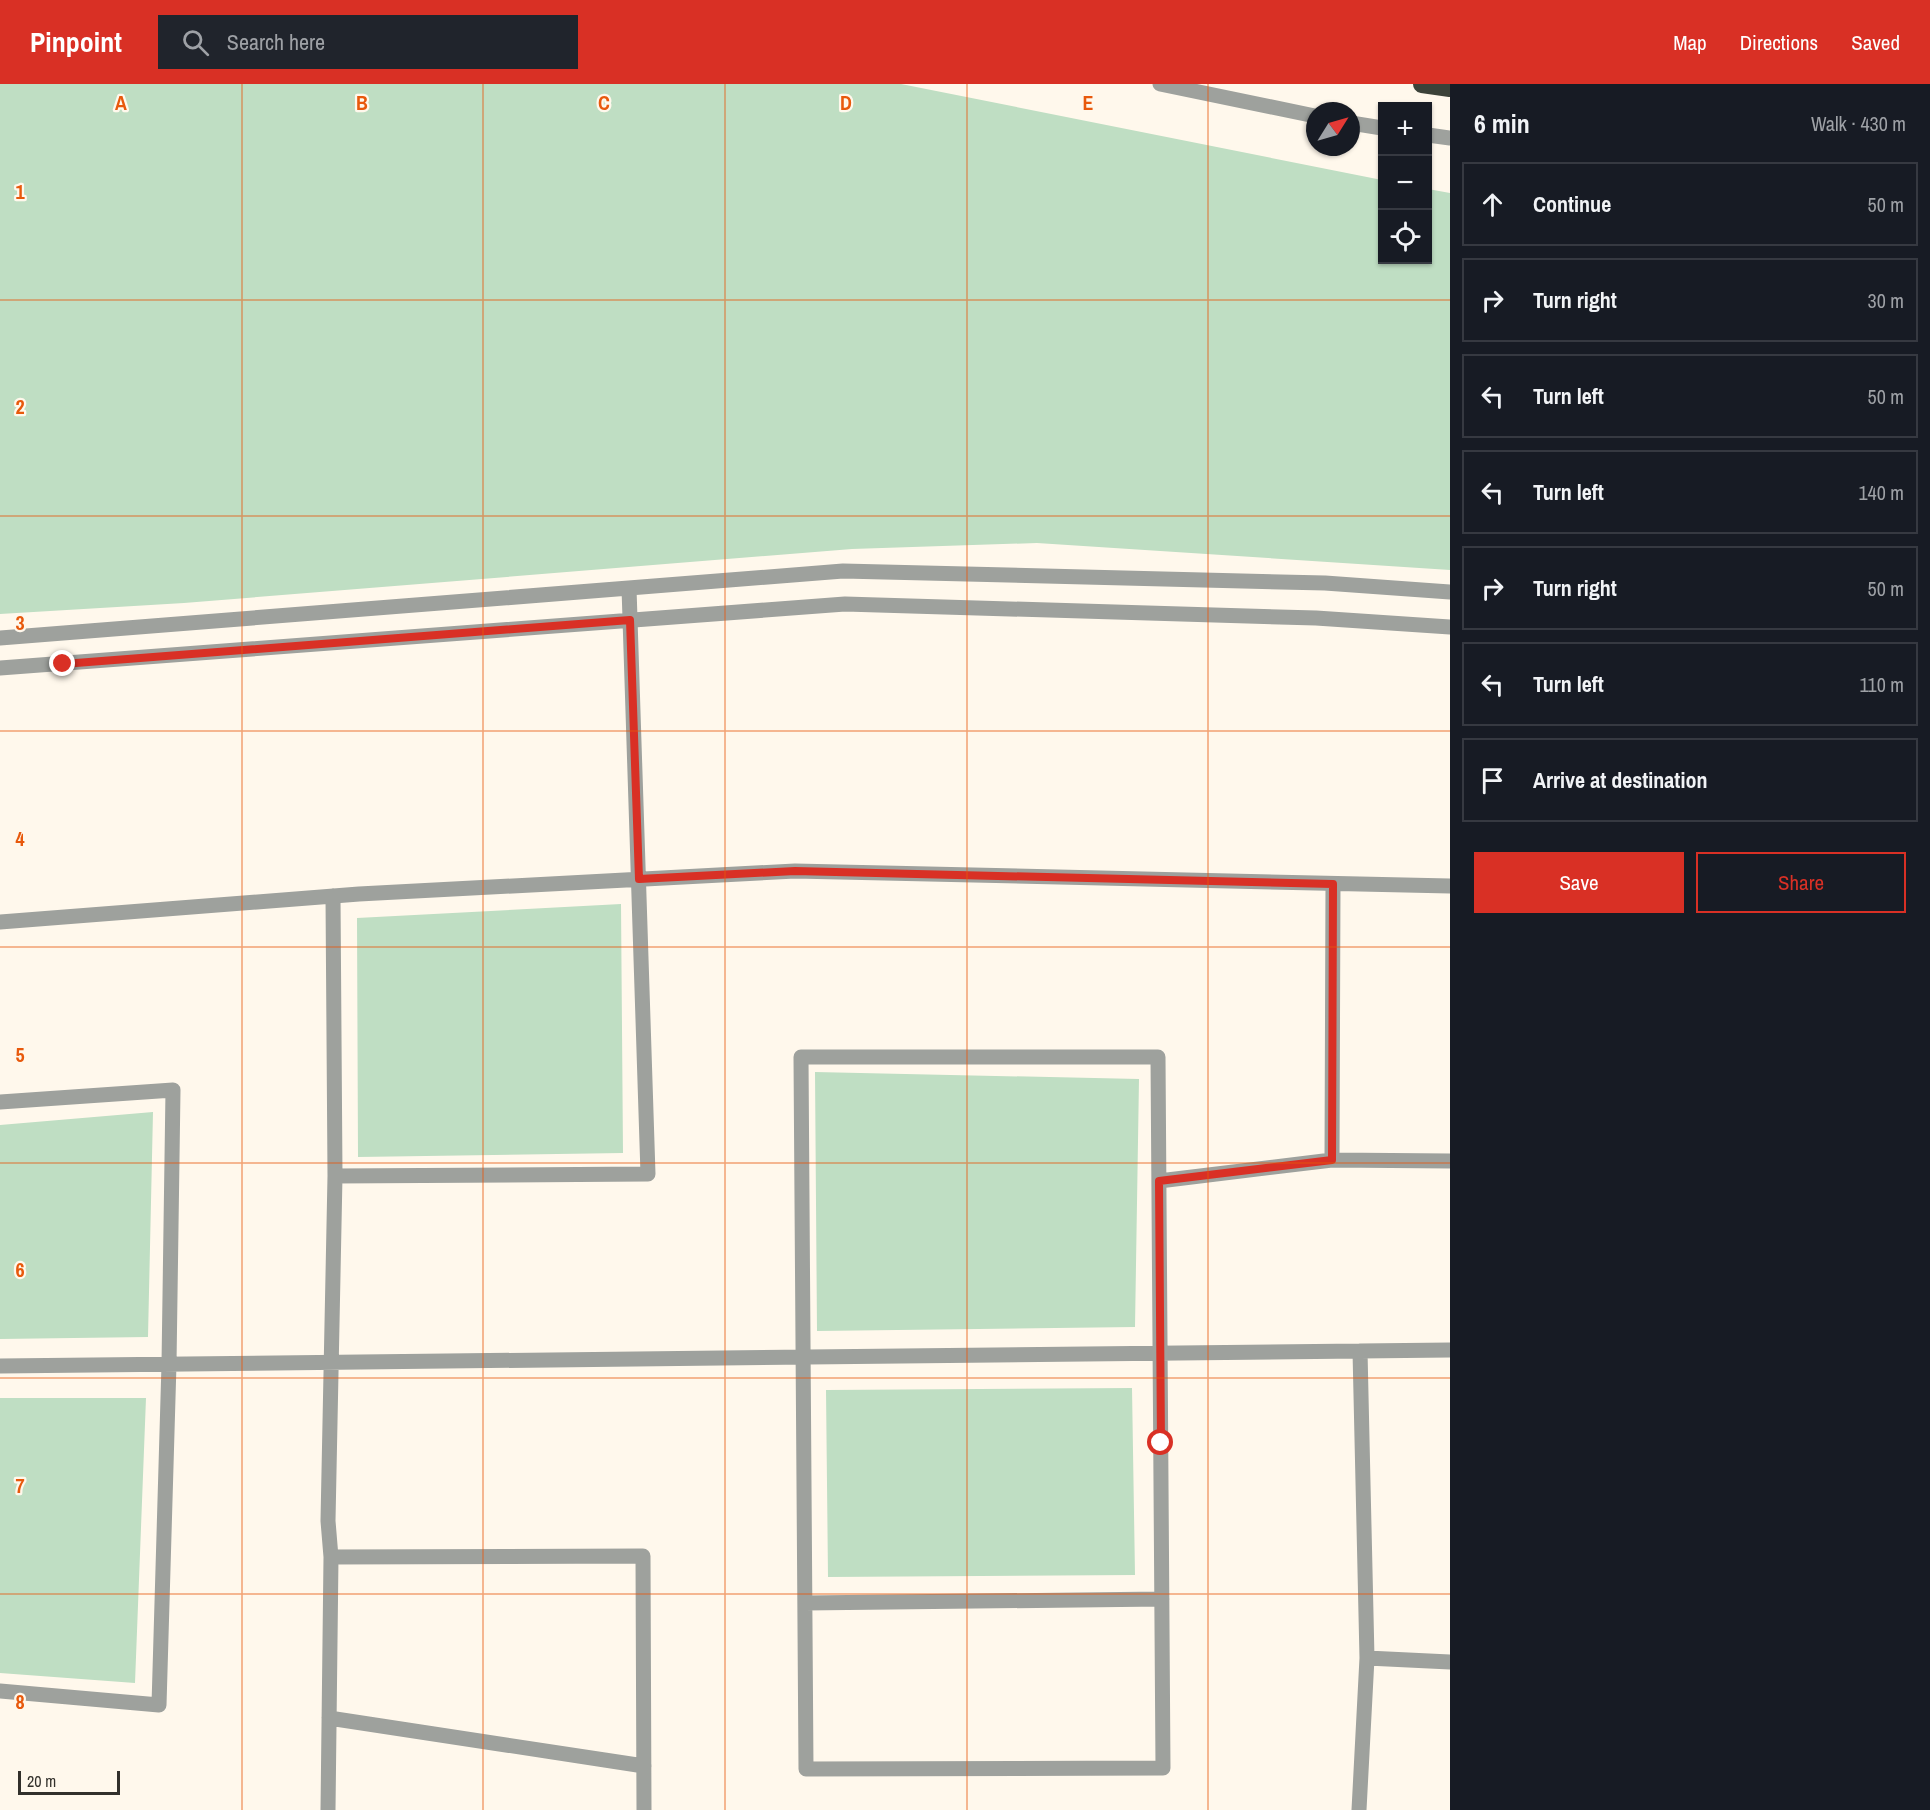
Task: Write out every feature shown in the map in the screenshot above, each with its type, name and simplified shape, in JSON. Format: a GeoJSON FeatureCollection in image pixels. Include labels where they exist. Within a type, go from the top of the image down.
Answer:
{"type":"FeatureCollection","features":[{"type":"Feature","properties":{"kind":"highway"},"geometry":{"type":"LineString","coordinates":[[1422,84],[1450,88]]}},
{"type":"Feature","properties":{"kind":"street"},"geometry":{"type":"LineString","coordinates":[[1160,84],[1306,114]]}},
{"type":"Feature","properties":{"kind":"street"},"geometry":{"type":"LineString","coordinates":[[1360,124],[1378,127]]}},
{"type":"Feature","properties":{"kind":"street"},"geometry":{"type":"LineString","coordinates":[[1432,136],[1450,138]]}},
{"type":"Feature","properties":{"kind":"street"},"geometry":{"type":"LineString","coordinates":[[0,638],[843,571],[1325,583],[1450,592]]}},
{"type":"Feature","properties":{"kind":"street"},"geometry":{"type":"LineString","coordinates":[[335,1176],[648,1174],[629,588]]}},
{"type":"Feature","properties":{"kind":"street"},"geometry":{"type":"LineString","coordinates":[[0,668],[845,603],[1316,618],[1450,627]]}},
{"type":"Feature","properties":{"kind":"street"},"geometry":{"type":"LineString","coordinates":[[0,922],[333,896],[795,871],[1450,886]]}},
{"type":"Feature","properties":{"kind":"street"},"geometry":{"type":"LineString","coordinates":[[1332,1160],[1333,884]]}},
{"type":"Feature","properties":{"kind":"street"},"geometry":{"type":"LineString","coordinates":[[328,1810],[332,1557],[328,1521],[335,1176],[333,896]]}},
{"type":"Feature","properties":{"kind":"street"},"geometry":{"type":"LineString","coordinates":[[801,1057],[1158,1057],[1159,1181],[1163,1768],[806,1769],[801,1057]]}},
{"type":"Feature","properties":{"kind":"street"},"geometry":{"type":"LineString","coordinates":[[0,1102],[173,1090],[169,1364],[159,1705],[0,1691]]}},
{"type":"Feature","properties":{"kind":"street"},"geometry":{"type":"LineString","coordinates":[[1159,1181],[1332,1160],[1450,1161]]}},
{"type":"Feature","properties":{"kind":"street"},"geometry":{"type":"LineString","coordinates":[[0,1366],[1450,1350]]}},
{"type":"Feature","properties":{"kind":"street"},"geometry":{"type":"LineString","coordinates":[[1359,1810],[1367,1658],[1360,1351]]}},
{"type":"Feature","properties":{"kind":"street"},"geometry":{"type":"LineString","coordinates":[[332,1557],[643,1556],[644,1810]]}},
{"type":"Feature","properties":{"kind":"street"},"geometry":{"type":"LineString","coordinates":[[805,1603],[1162,1599]]}},
{"type":"Feature","properties":{"kind":"street"},"geometry":{"type":"LineString","coordinates":[[1367,1658],[1450,1662]]}},
{"type":"Feature","properties":{"kind":"street"},"geometry":{"type":"LineString","coordinates":[[330,1718],[644,1766]]}},
{"type":"Feature","properties":{"kind":"green space"},"geometry":{"type":"Polygon","coordinates":[[[0,84],[901,84],[1378,179],[1378,264],[1432,264],[1432,190],[1450,193],[1450,570],[1037,543],[852,549],[184,603],[0,614],[0,84]]]}},
{"type":"Feature","properties":{"kind":"green space"},"geometry":{"type":"Polygon","coordinates":[[[621,904],[623,1153],[358,1157],[357,918],[621,904]]]}},
{"type":"Feature","properties":{"kind":"green space"},"geometry":{"type":"Polygon","coordinates":[[[815,1072],[1139,1079],[1135,1327],[817,1331],[815,1072]]]}},
{"type":"Feature","properties":{"kind":"green space"},"geometry":{"type":"Polygon","coordinates":[[[153,1112],[148,1337],[0,1339],[0,1125],[153,1112]]]}},
{"type":"Feature","properties":{"kind":"green space"},"geometry":{"type":"Polygon","coordinates":[[[1132,1388],[1135,1575],[828,1577],[826,1390],[1132,1388]]]}},
{"type":"Feature","properties":{"kind":"green space"},"geometry":{"type":"Polygon","coordinates":[[[0,1398],[146,1398],[135,1683],[0,1673],[0,1398]]]}},
{"type":"Feature","properties":{"kind":"route"},"geometry":{"type":"LineString","coordinates":[[63,664],[630,620],[639,879],[795,871],[1333,884],[1332,1160],[1159,1181],[1161,1443]]}}]}
